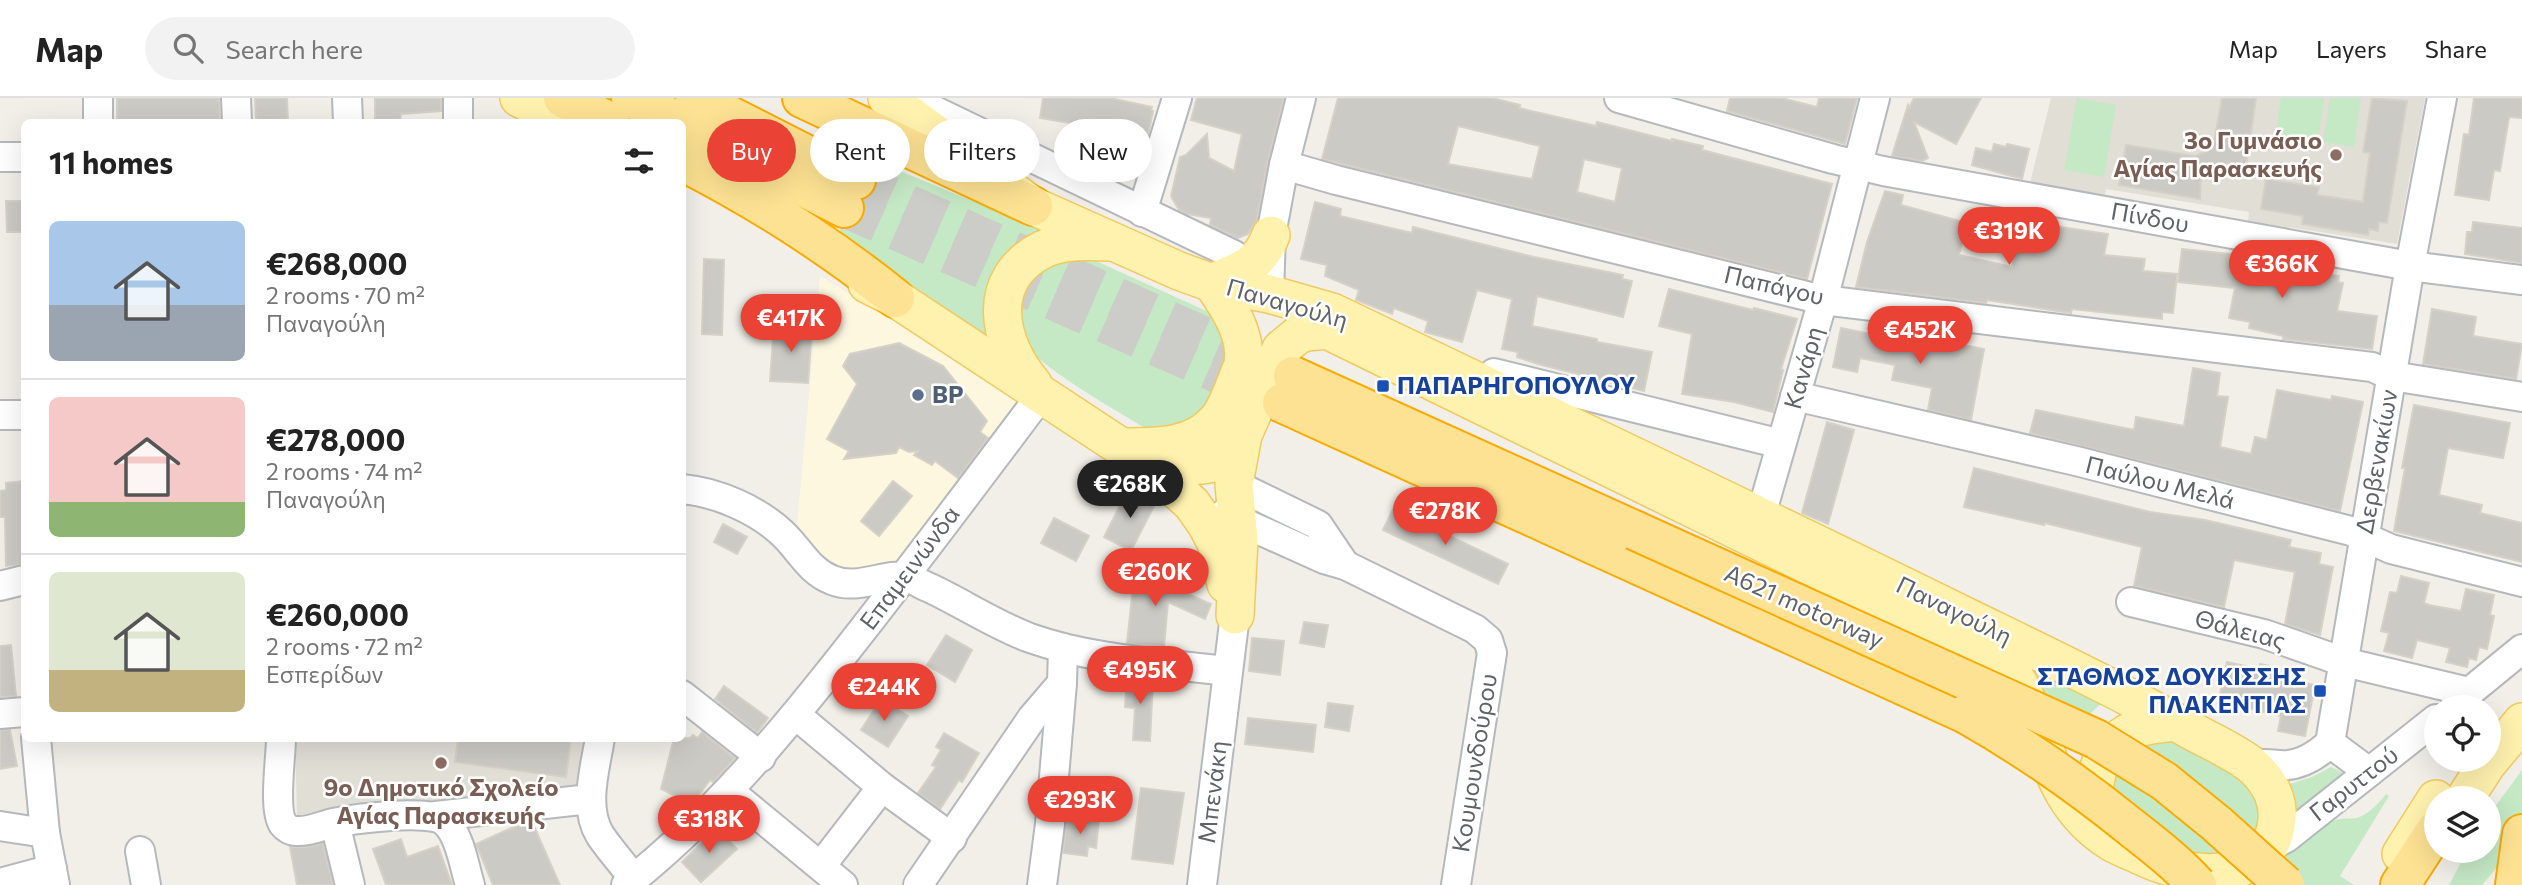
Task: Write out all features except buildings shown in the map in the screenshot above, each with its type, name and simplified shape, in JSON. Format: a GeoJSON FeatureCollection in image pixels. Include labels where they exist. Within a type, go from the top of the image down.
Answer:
{"type":"FeatureCollection","features":[{"type":"Feature","properties":{"kind":"highway"},"geometry":{"type":"LineString","coordinates":[[563,98],[604,119]]}},
{"type":"Feature","properties":{"kind":"highway"},"geometry":{"type":"LineString","coordinates":[[631,98],[673,119]]}},
{"type":"Feature","properties":{"kind":"highway"},"geometry":{"type":"LineString","coordinates":[[686,125],[850,194],[695,98]]}},
{"type":"Feature","properties":{"kind":"highway"},"geometry":{"type":"LineString","coordinates":[[802,98],[1033,206]]}},
{"type":"Feature","properties":{"kind":"highway"},"geometry":{"type":"LineString","coordinates":[[686,163],[727,184],[821,242],[895,298]]}},
{"type":"Feature","properties":{"kind":"highway","name":"A621 motorway"},"geometry":{"type":"LineString","coordinates":[[1284,380],[1628,543],[1966,714],[2017,743],[2068,777],[2180,866],[2208,882]]}},
{"type":"Feature","properties":{"kind":"highway","name":"A621 motorway"},"geometry":{"type":"LineString","coordinates":[[1628,543],[2096,739],[2164,781],[2270,868]]}},
{"type":"Feature","properties":{"kind":"highway"},"geometry":{"type":"LineString","coordinates":[[2515,885],[2522,834]]}},
{"type":"Feature","properties":{"kind":"highway"},"geometry":{"type":"LineString","coordinates":[[2400,885],[2424,848]]}},
{"type":"Feature","properties":{"kind":"main road"},"geometry":{"type":"LineString","coordinates":[[519,98],[561,119]]}},
{"type":"Feature","properties":{"kind":"main road","name":"Παναγούλη"},"geometry":{"type":"LineString","coordinates":[[887,98],[1033,206],[1179,271],[1223,269],[1269,294],[1332,312],[1761,515],[2176,722],[2251,765],[2269,784],[2277,807],[2270,868],[2208,882],[2176,872],[2111,841],[2079,815],[2067,799],[2055,779],[2017,680],[2003,664],[1982,650],[1327,330],[1298,335],[1281,349],[1284,380],[1231,449],[1239,540],[1234,615]]}},
{"type":"Feature","properties":{"kind":"main road"},"geometry":{"type":"LineString","coordinates":[[686,185],[895,298],[1124,447],[1192,504],[1216,543],[1234,615]]}},
{"type":"Feature","properties":{"kind":"main road"},"geometry":{"type":"LineString","coordinates":[[1223,269],[1231,276],[1255,262],[1265,249],[1270,235]]}},
{"type":"Feature","properties":{"kind":"main road"},"geometry":{"type":"LineString","coordinates":[[1042,394],[1026,375],[1007,343],[1002,310],[1009,281],[1030,257],[1045,248],[1076,241],[1117,242]]}},
{"type":"Feature","properties":{"kind":"main road"},"geometry":{"type":"LineString","coordinates":[[1124,447],[1179,444],[1194,438],[1231,449],[1245,356],[1223,269]]}},
{"type":"Feature","properties":{"kind":"main road"},"geometry":{"type":"LineString","coordinates":[[1269,294],[1284,380]]}},
{"type":"Feature","properties":{"kind":"main road"},"geometry":{"type":"LineString","coordinates":[[2501,720],[2522,701]]}},
{"type":"Feature","properties":{"kind":"main road"},"geometry":{"type":"LineString","coordinates":[[2111,841],[2094,808],[2093,788],[2096,772],[2105,755],[2132,731],[2176,722]]}},
{"type":"Feature","properties":{"kind":"main road"},"geometry":{"type":"LineString","coordinates":[[2473,786],[2487,764],[2522,722]]}},
{"type":"Feature","properties":{"kind":"main road"},"geometry":{"type":"LineString","coordinates":[[2382,885],[2424,818]]}},
{"type":"Feature","properties":{"kind":"main road"},"geometry":{"type":"LineString","coordinates":[[2423,885],[2432,863]]}},
{"type":"Feature","properties":{"kind":"street"},"geometry":{"type":"LineString","coordinates":[[98,98],[98,119]]}},
{"type":"Feature","properties":{"kind":"street"},"geometry":{"type":"LineString","coordinates":[[236,98],[237,119]]}},
{"type":"Feature","properties":{"kind":"street"},"geometry":{"type":"LineString","coordinates":[[348,98],[348,119]]}},
{"type":"Feature","properties":{"kind":"street"},"geometry":{"type":"LineString","coordinates":[[457,119],[458,98]]}},
{"type":"Feature","properties":{"kind":"street"},"geometry":{"type":"LineString","coordinates":[[518,119],[519,98]]}},
{"type":"Feature","properties":{"kind":"street"},"geometry":{"type":"LineString","coordinates":[[901,98],[929,108],[1142,212],[1223,269]]}},
{"type":"Feature","properties":{"kind":"street"},"geometry":{"type":"LineString","coordinates":[[1142,212],[1177,98]]}},
{"type":"Feature","properties":{"kind":"street"},"geometry":{"type":"LineString","coordinates":[[1269,294],[1270,235],[1301,98]]}},
{"type":"Feature","properties":{"kind":"street","name":"Πίνδου"},"geometry":{"type":"LineString","coordinates":[[1619,98],[1883,171],[2410,266],[2522,280]]}},
{"type":"Feature","properties":{"kind":"street","name":"Κανάρη"},"geometry":{"type":"LineString","coordinates":[[1761,515],[1823,300],[1875,98]]}},
{"type":"Feature","properties":{"kind":"street","name":"Δερβενακίων"},"geometry":{"type":"LineString","coordinates":[[2330,743],[2410,266],[2442,98]]}},
{"type":"Feature","properties":{"kind":"street"},"geometry":{"type":"LineString","coordinates":[[0,157],[21,157]]}},
{"type":"Feature","properties":{"kind":"street","name":"Παπάγου"},"geometry":{"type":"LineString","coordinates":[[1284,165],[1823,300],[2372,367],[2392,376],[2522,397]]}},
{"type":"Feature","properties":{"kind":"street"},"geometry":{"type":"LineString","coordinates":[[1494,373],[1781,444]]}},
{"type":"Feature","properties":{"kind":"street","name":"Επαμεινώνδα"},"geometry":{"type":"LineString","coordinates":[[630,882],[729,791],[761,757],[904,577],[1042,394]]}},
{"type":"Feature","properties":{"kind":"street","name":"Παύλου Μελά"},"geometry":{"type":"LineString","coordinates":[[1795,396],[2076,461],[2351,531],[2391,549],[2522,582]]}},
{"type":"Feature","properties":{"kind":"street"},"geometry":{"type":"LineString","coordinates":[[0,415],[21,415]]}},
{"type":"Feature","properties":{"kind":"street"},"geometry":{"type":"LineString","coordinates":[[1231,449],[1318,526],[1345,565]]}},
{"type":"Feature","properties":{"kind":"street"},"geometry":{"type":"LineString","coordinates":[[1175,488],[1237,521],[1324,559],[1345,565]]}},
{"type":"Feature","properties":{"kind":"street"},"geometry":{"type":"LineString","coordinates":[[686,490],[712,495],[738,505],[769,523],[782,533],[812,569],[834,581],[848,584],[866,583],[904,577],[1007,629],[1063,648],[1228,671]]}},
{"type":"Feature","properties":{"kind":"street","name":"Κουμουνδούρου"},"geometry":{"type":"LineString","coordinates":[[1345,565],[1475,629],[1488,640],[1492,653],[1456,885]]}},
{"type":"Feature","properties":{"kind":"street"},"geometry":{"type":"LineString","coordinates":[[0,586],[21,581]]}},
{"type":"Feature","properties":{"kind":"street","name":"Θάλειας"},"geometry":{"type":"LineString","coordinates":[[2131,602],[2264,634],[2445,695]]}},
{"type":"Feature","properties":{"kind":"street","name":"Μπενάκη"},"geometry":{"type":"LineString","coordinates":[[1202,885],[1234,615]]}},
{"type":"Feature","properties":{"kind":"street"},"geometry":{"type":"LineString","coordinates":[[1042,885],[1050,824],[1063,648]]}},
{"type":"Feature","properties":{"kind":"street"},"geometry":{"type":"LineString","coordinates":[[2466,695],[2522,649]]}},
{"type":"Feature","properties":{"kind":"street"},"geometry":{"type":"LineString","coordinates":[[918,885],[1032,718],[1062,683]]}},
{"type":"Feature","properties":{"kind":"street"},"geometry":{"type":"LineString","coordinates":[[686,698],[761,757]]}},
{"type":"Feature","properties":{"kind":"street"},"geometry":{"type":"LineString","coordinates":[[0,714],[21,712]]}},
{"type":"Feature","properties":{"kind":"street"},"geometry":{"type":"LineString","coordinates":[[796,715],[882,787],[952,838]]}},
{"type":"Feature","properties":{"kind":"street","name":"Γαρυττού"},"geometry":{"type":"LineString","coordinates":[[2270,868],[2286,838],[2424,729]]}},
{"type":"Feature","properties":{"kind":"street"},"geometry":{"type":"LineString","coordinates":[[0,883],[54,877],[46,833],[36,742]]}},
{"type":"Feature","properties":{"kind":"street"},"geometry":{"type":"LineString","coordinates":[[281,742],[280,817],[284,826],[293,831],[412,814],[445,824],[590,799]]}},
{"type":"Feature","properties":{"kind":"street"},"geometry":{"type":"LineString","coordinates":[[599,742],[590,799],[594,819],[599,834],[630,882]]}},
{"type":"Feature","properties":{"kind":"street"},"geometry":{"type":"LineString","coordinates":[[2251,765],[2294,764],[2316,755],[2330,743],[2375,768]]}},
{"type":"Feature","properties":{"kind":"street"},"geometry":{"type":"LineString","coordinates":[[821,866],[882,787]]}},
{"type":"Feature","properties":{"kind":"street"},"geometry":{"type":"LineString","coordinates":[[729,791],[843,885]]}},
{"type":"Feature","properties":{"kind":"street"},"geometry":{"type":"LineString","coordinates":[[335,823],[350,885]]}},
{"type":"Feature","properties":{"kind":"street"},"geometry":{"type":"LineString","coordinates":[[445,824],[470,885]]}},
{"type":"Feature","properties":{"kind":"street"},"geometry":{"type":"LineString","coordinates":[[0,825],[46,833]]}},
{"type":"Feature","properties":{"kind":"street"},"geometry":{"type":"LineString","coordinates":[[140,851],[146,885]]}},
{"type":"Feature","properties":{"kind":"shaded area"},"geometry":{"type":"Polygon","coordinates":[[[2051,98],[2425,98],[2397,244],[2289,227],[2288,235],[2247,228],[2249,212],[2106,189],[2103,204],[2028,191],[2051,98]]]}},
{"type":"Feature","properties":{"kind":"shaded area"},"geometry":{"type":"Polygon","coordinates":[[[820,276],[1031,403],[908,575],[840,579],[796,536],[820,276]]]}},
{"type":"Feature","properties":{"kind":"shaded area","name":"9ο Δημοτικό Σχολείο Αγίας Παρασκευής"},"geometry":{"type":"Polygon","coordinates":[[[295,742],[590,742],[584,787],[432,807],[297,815],[295,742]]]}},
{"type":"Feature","properties":{"kind":"green space"},"geometry":{"type":"Polygon","coordinates":[[[2077,98],[2116,105],[2104,177],[2064,170],[2077,98]]]}},
{"type":"Feature","properties":{"kind":"green space"},"geometry":{"type":"Polygon","coordinates":[[[2281,98],[2324,98],[2317,150],[2274,144],[2281,98]]]}},
{"type":"Feature","properties":{"kind":"green space"},"geometry":{"type":"Polygon","coordinates":[[[2330,98],[2361,98],[2354,147],[2323,142],[2330,98]]]}},
{"type":"Feature","properties":{"kind":"green space"},"geometry":{"type":"Polygon","coordinates":[[[910,175],[1050,233],[990,344],[836,239],[861,182],[910,182],[910,175]]]}},
{"type":"Feature","properties":{"kind":"green space"},"geometry":{"type":"Polygon","coordinates":[[[1076,256],[1096,261],[1213,314],[1231,350],[1204,419],[1150,431],[1062,376],[1023,341],[1020,309],[1024,286],[1036,272],[1076,256]]]}},
{"type":"Feature","properties":{"kind":"green space"},"geometry":{"type":"Polygon","coordinates":[[[2023,661],[2102,703],[2083,720],[2063,753],[2023,661]]]}},
{"type":"Feature","properties":{"kind":"green space"},"geometry":{"type":"Polygon","coordinates":[[[2155,733],[2242,773],[2263,804],[2259,842],[2221,865],[2114,824],[2107,767],[2155,733]]]}},
{"type":"Feature","properties":{"kind":"green space"},"geometry":{"type":"Polygon","coordinates":[[[2331,767],[2350,776],[2293,815],[2286,785],[2312,777],[2331,767]]]}},
{"type":"Feature","properties":{"kind":"green space"},"geometry":{"type":"Polygon","coordinates":[[[2522,770],[2522,838],[2501,863],[2501,799],[2522,770]]]}},
{"type":"Feature","properties":{"kind":"green space"},"geometry":{"type":"Polygon","coordinates":[[[2386,794],[2389,796],[2340,876],[2354,885],[2280,885],[2284,858],[2293,843],[2307,831],[2324,823],[2361,816],[2386,794]]]}},
{"type":"Feature","properties":{"kind":"green space"},"geometry":{"type":"Polygon","coordinates":[[[2461,863],[2501,863],[2482,885],[2449,885],[2461,863]]]}},
{"type":"Feature","properties":{"kind":"tunnel"},"geometry":{"type":"LineString","coordinates":[[860,182],[1272,366]]}},
{"type":"Feature","properties":{"kind":"tunnel"},"geometry":{"type":"LineString","coordinates":[[844,208],[1267,396]]}},
{"type":"Feature","properties":{"kind":"place","name":"3ο Γυμνάσιο Αγίας Παρασκευής"},"geometry":{"type":"Point","coordinates":[2336,155]}},
{"type":"Feature","properties":{"kind":"place","name":"ΠΑΠΑΡΗΓΟΠΟΥΛΟΥ"},"geometry":{"type":"Point","coordinates":[1383,386]}},
{"type":"Feature","properties":{"kind":"place","name":"BP"},"geometry":{"type":"Point","coordinates":[918,395]}},
{"type":"Feature","properties":{"kind":"place","name":"ΣΤΑΘΜΟΣ ΔΟΥΚΙΣΣΗΣ ΠΛΑΚΕΝΤΙΑΣ"},"geometry":{"type":"Point","coordinates":[2320,691]}},
{"type":"Feature","properties":{"kind":"place","name":"9ο Δημοτικό Σχολείο Αγίας Παρασκευής"},"geometry":{"type":"Point","coordinates":[441,763]}}]}
